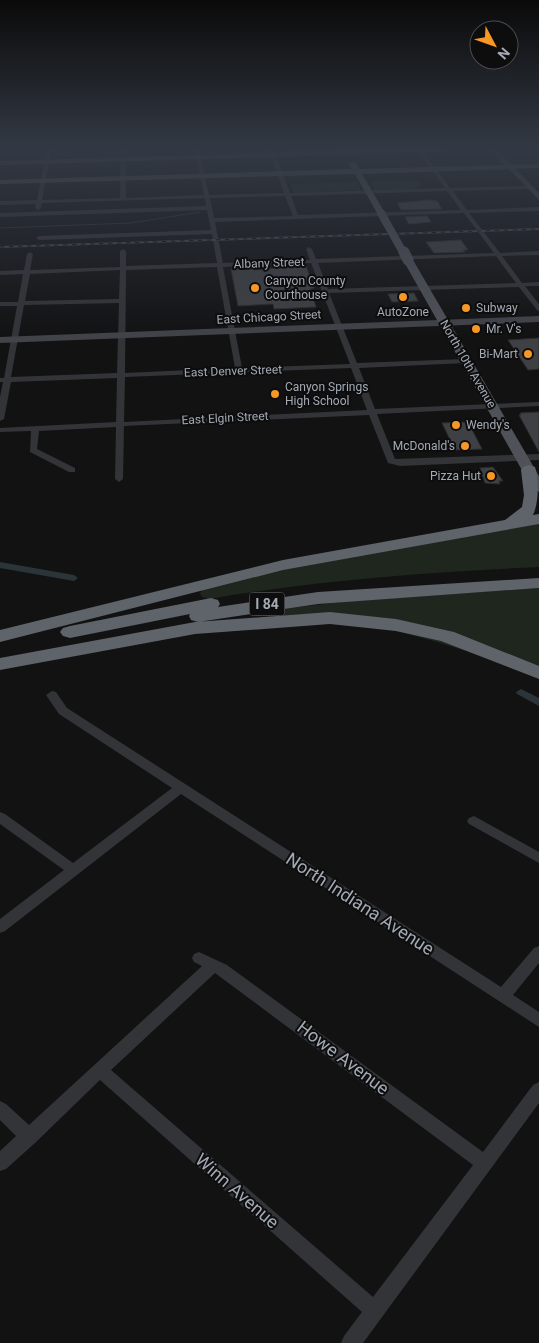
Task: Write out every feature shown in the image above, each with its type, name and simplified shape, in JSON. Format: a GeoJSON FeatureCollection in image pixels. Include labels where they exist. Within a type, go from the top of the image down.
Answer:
{"type":"FeatureCollection","features":[{"type":"Feature","properties":{"kind":"highway"},"geometry":{"type":"LineString","coordinates":[[502,524],[526,516],[532,510],[533,502],[525,464]]}},
{"type":"Feature","properties":{"kind":"highway"},"geometry":{"type":"LineString","coordinates":[[0,636],[276,567],[502,524],[539,519]]}},
{"type":"Feature","properties":{"kind":"highway","name":"I 84"},"geometry":{"type":"LineString","coordinates":[[0,646],[168,612],[293,592],[354,586],[539,574]]}},
{"type":"Feature","properties":{"kind":"highway","name":"I 84"},"geometry":{"type":"LineString","coordinates":[[0,657],[120,631],[269,604],[382,592],[539,583]]}},
{"type":"Feature","properties":{"kind":"highway"},"geometry":{"type":"LineString","coordinates":[[0,664],[195,628],[330,618],[396,625],[447,636],[539,673]]}},
{"type":"Feature","properties":{"kind":"main road","name":"North 10th Avenue"},"geometry":{"type":"LineString","coordinates":[[382,213],[539,488]]}},
{"type":"Feature","properties":{"kind":"street"},"geometry":{"type":"LineString","coordinates":[[0,215],[74,213]]}},
{"type":"Feature","properties":{"kind":"street"},"geometry":{"type":"LineString","coordinates":[[210,213],[239,370]]}},
{"type":"Feature","properties":{"kind":"street"},"geometry":{"type":"LineString","coordinates":[[294,213],[296,217]]}},
{"type":"Feature","properties":{"kind":"street"},"geometry":{"type":"LineString","coordinates":[[212,220],[443,213]]}},
{"type":"Feature","properties":{"kind":"street"},"geometry":{"type":"LineString","coordinates":[[467,213],[539,309]]}},
{"type":"Feature","properties":{"kind":"street"},"geometry":{"type":"LineString","coordinates":[[39,238],[213,232]]}},
{"type":"Feature","properties":{"kind":"street"},"geometry":{"type":"LineString","coordinates":[[309,249],[371,412],[390,459],[393,462],[525,464],[539,457]]}},
{"type":"Feature","properties":{"kind":"street"},"geometry":{"type":"LineString","coordinates":[[120,479],[123,251]]}},
{"type":"Feature","properties":{"kind":"street","name":"Albany Street"},"geometry":{"type":"LineString","coordinates":[[0,273],[539,253]]}},
{"type":"Feature","properties":{"kind":"street"},"geometry":{"type":"LineString","coordinates":[[0,419],[3,380],[15,340],[30,254]]}},
{"type":"Feature","properties":{"kind":"street"},"geometry":{"type":"LineString","coordinates":[[325,291],[539,284]]}},
{"type":"Feature","properties":{"kind":"street"},"geometry":{"type":"LineString","coordinates":[[0,304],[122,301]]}},
{"type":"Feature","properties":{"kind":"street","name":"East Chicago Street"},"geometry":{"type":"LineString","coordinates":[[0,340],[539,319]]}},
{"type":"Feature","properties":{"kind":"street","name":"East Denver Street"},"geometry":{"type":"LineString","coordinates":[[3,380],[466,361]]}},
{"type":"Feature","properties":{"kind":"street","name":"East Elgin Street"},"geometry":{"type":"LineString","coordinates":[[0,430],[539,404]]}},
{"type":"Feature","properties":{"kind":"street"},"geometry":{"type":"LineString","coordinates":[[35,428],[32,450],[72,470]]}},
{"type":"Feature","properties":{"kind":"street","name":"North Indiana Avenue"},"geometry":{"type":"LineString","coordinates":[[52,695],[60,708],[539,1020]]}},
{"type":"Feature","properties":{"kind":"street"},"geometry":{"type":"LineString","coordinates":[[0,927],[182,787]]}},
{"type":"Feature","properties":{"kind":"street"},"geometry":{"type":"LineString","coordinates":[[0,817],[73,870]]}},
{"type":"Feature","properties":{"kind":"street"},"geometry":{"type":"LineString","coordinates":[[474,821],[539,858]]}},
{"type":"Feature","properties":{"kind":"street"},"geometry":{"type":"LineString","coordinates":[[503,996],[539,952]]}},
{"type":"Feature","properties":{"kind":"street","name":"Howe Avenue"},"geometry":{"type":"LineString","coordinates":[[100,1070],[206,962],[222,969],[484,1163]]}},
{"type":"Feature","properties":{"kind":"street"},"geometry":{"type":"LineString","coordinates":[[0,1163],[100,1070]]}},
{"type":"Feature","properties":{"kind":"street","name":"Winn Avenue"},"geometry":{"type":"LineString","coordinates":[[100,1070],[375,1311]]}},
{"type":"Feature","properties":{"kind":"street"},"geometry":{"type":"LineString","coordinates":[[351,1343],[539,1090]]}},
{"type":"Feature","properties":{"kind":"street"},"geometry":{"type":"LineString","coordinates":[[0,1109],[29,1136]]}},
{"type":"Feature","properties":{"kind":"shaded area"},"geometry":{"type":"Polygon","coordinates":[[[539,523],[539,567],[373,578],[250,592],[209,599],[202,597],[200,593],[203,588],[273,571],[539,523]]]}},
{"type":"Feature","properties":{"kind":"shaded area"},"geometry":{"type":"Polygon","coordinates":[[[539,588],[539,676],[453,647],[400,632],[355,624],[279,618],[278,613],[281,609],[349,601],[539,588]]]}},
{"type":"Feature","properties":{"kind":"building"},"geometry":{"type":"Polygon","coordinates":[[[427,216],[431,222],[409,224],[405,217],[427,216]]]}},
{"type":"Feature","properties":{"kind":"building"},"geometry":{"type":"Polygon","coordinates":[[[461,240],[468,250],[463,250],[465,252],[434,253],[426,242],[461,240]]]}},
{"type":"Feature","properties":{"kind":"building","name":"Canyon County Courthouse"},"geometry":{"type":"Polygon","coordinates":[[[306,266],[314,288],[310,289],[316,307],[274,309],[273,304],[238,306],[231,269],[253,268],[254,270],[306,266]]]}},
{"type":"Feature","properties":{"kind":"building","name":"AutoZone"},"geometry":{"type":"Polygon","coordinates":[[[414,293],[418,301],[392,302],[388,294],[414,293]]]}},
{"type":"Feature","properties":{"kind":"building","name":"Bi-Mart"},"geometry":{"type":"Polygon","coordinates":[[[539,338],[539,369],[528,370],[508,340],[539,338]]]}},
{"type":"Feature","properties":{"kind":"building"},"geometry":{"type":"Polygon","coordinates":[[[539,412],[539,452],[519,415],[521,415],[520,413],[539,412]]]}},
{"type":"Feature","properties":{"kind":"building"},"geometry":{"type":"Polygon","coordinates":[[[468,422],[482,449],[455,450],[442,423],[468,422]]]}},
{"type":"Feature","properties":{"kind":"building","name":"Pizza Hut"},"geometry":{"type":"Polygon","coordinates":[[[493,467],[503,481],[499,481],[500,484],[485,483],[480,468],[493,467]]]}},
{"type":"Feature","properties":{"kind":"waterway"},"geometry":{"type":"LineString","coordinates":[[0,228],[131,223],[196,213]]}},
{"type":"Feature","properties":{"kind":"waterway"},"geometry":{"type":"LineString","coordinates":[[0,565],[74,578]]}},
{"type":"Feature","properties":{"kind":"waterway"},"geometry":{"type":"LineString","coordinates":[[521,692],[539,703]]}},
{"type":"Feature","properties":{"kind":"railway"},"geometry":{"type":"LineString","coordinates":[[0,247],[539,229]]}},
{"type":"Feature","properties":{"kind":"place","name":"Canyon County Courthouse"},"geometry":{"type":"Point","coordinates":[255,288]}},
{"type":"Feature","properties":{"kind":"place","name":"AutoZone"},"geometry":{"type":"Point","coordinates":[403,297]}},
{"type":"Feature","properties":{"kind":"place","name":"Subway"},"geometry":{"type":"Point","coordinates":[466,308]}},
{"type":"Feature","properties":{"kind":"place","name":"Mr. V's"},"geometry":{"type":"Point","coordinates":[476,329]}},
{"type":"Feature","properties":{"kind":"place","name":"Bi-Mart"},"geometry":{"type":"Point","coordinates":[528,354]}},
{"type":"Feature","properties":{"kind":"place","name":"Canyon Springs High School"},"geometry":{"type":"Point","coordinates":[275,394]}},
{"type":"Feature","properties":{"kind":"place","name":"Wendy's"},"geometry":{"type":"Point","coordinates":[456,425]}},
{"type":"Feature","properties":{"kind":"place","name":"McDonald's"},"geometry":{"type":"Point","coordinates":[465,446]}},
{"type":"Feature","properties":{"kind":"place","name":"Pizza Hut"},"geometry":{"type":"Point","coordinates":[491,476]}}]}
